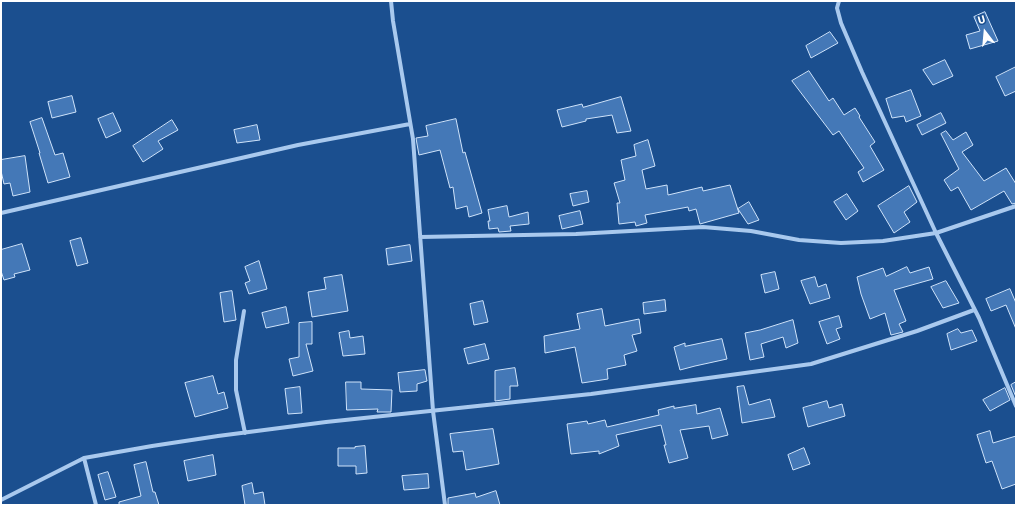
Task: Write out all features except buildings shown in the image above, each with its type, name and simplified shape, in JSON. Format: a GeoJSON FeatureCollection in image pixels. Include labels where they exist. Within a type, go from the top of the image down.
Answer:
{"type":"FeatureCollection","features":[{"type":"Feature","properties":{"kind":"street"},"geometry":{"type":"LineString","coordinates":[[391,1],[413,139],[433,411],[445,505]]}},
{"type":"Feature","properties":{"kind":"street"},"geometry":{"type":"LineString","coordinates":[[839,1],[837,8],[841,23],[862,72],[936,233],[974,310],[1016,406]]}},
{"type":"Feature","properties":{"kind":"street"},"geometry":{"type":"LineString","coordinates":[[1,213],[298,145],[410,124]]}},
{"type":"Feature","properties":{"kind":"street"},"geometry":{"type":"LineString","coordinates":[[420,237],[576,234],[703,228],[751,231],[799,240],[840,243],[883,241],[936,233],[1016,206]]}},
{"type":"Feature","properties":{"kind":"street"},"geometry":{"type":"LineString","coordinates":[[1,500],[84,458],[152,446],[326,422],[591,394],[811,364],[918,331],[974,310]]}},
{"type":"Feature","properties":{"kind":"street"},"geometry":{"type":"LineString","coordinates":[[244,311],[236,360],[236,390],[245,433]]}},
{"type":"Feature","properties":{"kind":"street"},"geometry":{"type":"LineString","coordinates":[[84,458],[96,505]]}}]}
